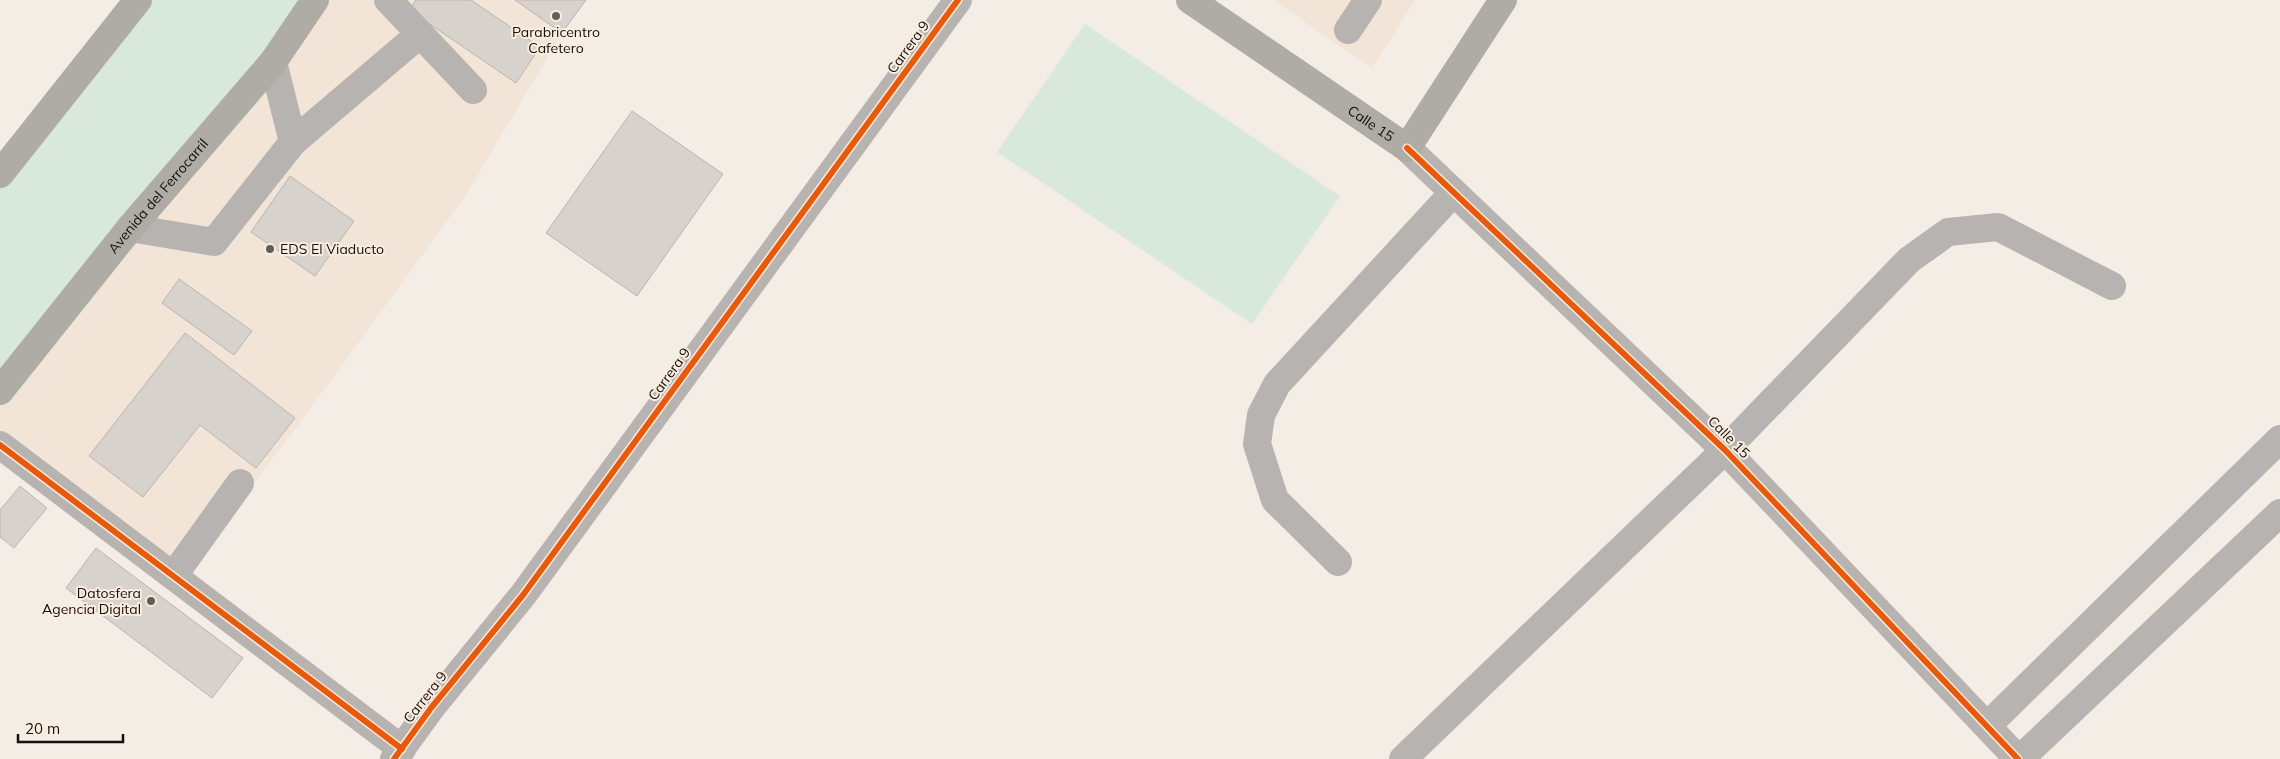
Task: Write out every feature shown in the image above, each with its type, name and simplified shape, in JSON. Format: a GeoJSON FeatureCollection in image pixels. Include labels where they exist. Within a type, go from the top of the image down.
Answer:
{"type":"FeatureCollection","features":[{"type":"Feature","properties":{"kind":"main road"},"geometry":{"type":"LineString","coordinates":[[0,174],[138,0]]}},
{"type":"Feature","properties":{"kind":"main road","name":"Avenida del Ferrocarril"},"geometry":{"type":"LineString","coordinates":[[0,391],[130,228],[274,62],[315,0]]}},
{"type":"Feature","properties":{"kind":"main road","name":"Calle 15"},"geometry":{"type":"LineString","coordinates":[[1190,0],[1407,148]]}},
{"type":"Feature","properties":{"kind":"main road"},"geometry":{"type":"LineString","coordinates":[[1407,148],[1503,0]]}},
{"type":"Feature","properties":{"kind":"street"},"geometry":{"type":"LineString","coordinates":[[388,0],[473,90]]}},
{"type":"Feature","properties":{"kind":"street"},"geometry":{"type":"LineString","coordinates":[[1348,30],[1368,0]]}},
{"type":"Feature","properties":{"kind":"street","name":"Carrera 9"},"geometry":{"type":"LineString","coordinates":[[398,754],[431,708],[523,595],[952,2]]}},
{"type":"Feature","properties":{"kind":"street"},"geometry":{"type":"LineString","coordinates":[[130,228],[214,242],[293,142],[420,34]]}},
{"type":"Feature","properties":{"kind":"street"},"geometry":{"type":"LineString","coordinates":[[274,62],[293,142]]}},
{"type":"Feature","properties":{"kind":"street","name":"Calle 15"},"geometry":{"type":"LineString","coordinates":[[1407,148],[1725,450],[2019,759]]}},
{"type":"Feature","properties":{"kind":"street"},"geometry":{"type":"LineString","coordinates":[[1338,562],[1275,500],[1257,444],[1260,415],[1277,384],[1453,193]]}},
{"type":"Feature","properties":{"kind":"street"},"geometry":{"type":"LineString","coordinates":[[1403,759],[1725,450],[1909,260],[1948,232],[1998,226],[2112,286]]}},
{"type":"Feature","properties":{"kind":"street"},"geometry":{"type":"LineString","coordinates":[[1988,726],[2280,439]]}},
{"type":"Feature","properties":{"kind":"street"},"geometry":{"type":"LineString","coordinates":[[0,445],[174,575],[398,754]]}},
{"type":"Feature","properties":{"kind":"street"},"geometry":{"type":"LineString","coordinates":[[174,575],[240,483]]}},
{"type":"Feature","properties":{"kind":"street"},"geometry":{"type":"LineString","coordinates":[[2019,759],[2280,512]]}},
{"type":"Feature","properties":{"kind":"shaded area"},"geometry":{"type":"Polygon","coordinates":[[[315,0],[586,0],[562,33],[466,195],[302,420],[180,580],[0,445],[0,391],[315,0]]]}},
{"type":"Feature","properties":{"kind":"shaded area"},"geometry":{"type":"Polygon","coordinates":[[[1273,0],[1415,0],[1372,68],[1273,0]]]}},
{"type":"Feature","properties":{"kind":"green space"},"geometry":{"type":"Polygon","coordinates":[[[138,0],[315,0],[0,391],[0,174],[138,0]]]}},
{"type":"Feature","properties":{"kind":"green space"},"geometry":{"type":"Polygon","coordinates":[[[1085,24],[1340,196],[1252,324],[997,152],[1085,24]]]}},
{"type":"Feature","properties":{"kind":"building"},"geometry":{"type":"Polygon","coordinates":[[[416,0],[471,0],[540,47],[516,83],[409,10],[416,0]]]}},
{"type":"Feature","properties":{"kind":"building","name":"Parabricentro Cafetero"},"geometry":{"type":"Polygon","coordinates":[[[515,0],[586,0],[562,33],[515,0]]]}},
{"type":"Feature","properties":{"kind":"building"},"geometry":{"type":"Polygon","coordinates":[[[632,111],[723,174],[637,296],[546,233],[632,111]]]}},
{"type":"Feature","properties":{"kind":"building"},"geometry":{"type":"Polygon","coordinates":[[[290,176],[354,221],[315,276],[251,232],[290,176]]]}},
{"type":"Feature","properties":{"kind":"building"},"geometry":{"type":"Polygon","coordinates":[[[179,279],[252,331],[234,355],[162,303],[179,279]]]}},
{"type":"Feature","properties":{"kind":"building"},"geometry":{"type":"Polygon","coordinates":[[[185,333],[295,418],[256,468],[200,425],[143,497],[89,456],[185,333]]]}},
{"type":"Feature","properties":{"kind":"building"},"geometry":{"type":"Polygon","coordinates":[[[20,486],[47,508],[14,548],[0,537],[0,510],[20,486]]]}},
{"type":"Feature","properties":{"kind":"building"},"geometry":{"type":"Polygon","coordinates":[[[96,548],[243,658],[212,698],[66,588],[96,548]]]}},
{"type":"Feature","properties":{"kind":"cycle path"},"geometry":{"type":"LineString","coordinates":[[394,759],[431,708],[523,595],[958,0]]}},
{"type":"Feature","properties":{"kind":"cycle path"},"geometry":{"type":"LineString","coordinates":[[1407,148],[1725,450],[2018,759]]}},
{"type":"Feature","properties":{"kind":"cycle path"},"geometry":{"type":"LineString","coordinates":[[0,445],[402,749]]}},
{"type":"Feature","properties":{"kind":"place","name":"Parabricentro Cafetero"},"geometry":{"type":"Point","coordinates":[556,16]}},
{"type":"Feature","properties":{"kind":"place","name":"EDS El Viaducto"},"geometry":{"type":"Point","coordinates":[270,249]}},
{"type":"Feature","properties":{"kind":"place","name":"Datosfera Agencia Digital"},"geometry":{"type":"Point","coordinates":[151,601]}}]}
